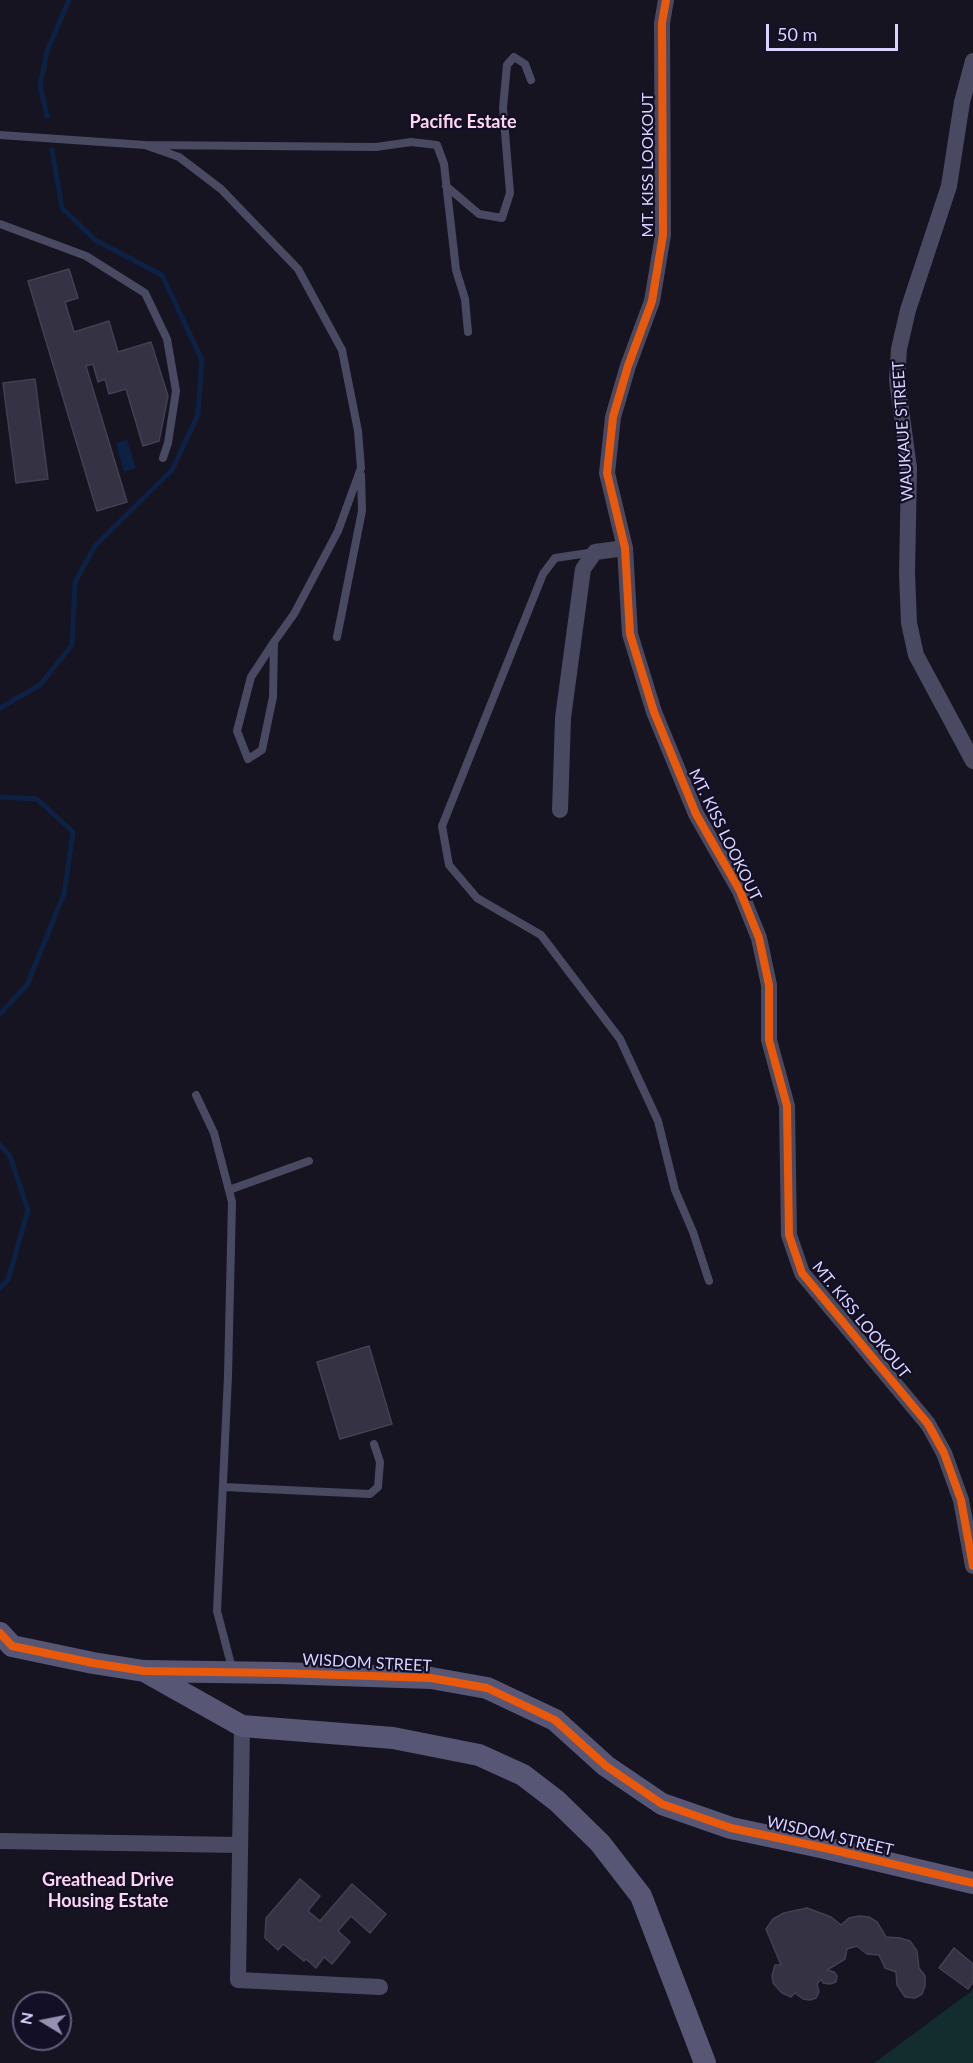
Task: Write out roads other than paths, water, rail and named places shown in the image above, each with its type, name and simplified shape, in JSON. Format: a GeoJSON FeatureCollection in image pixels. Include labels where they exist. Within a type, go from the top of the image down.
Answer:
{"type":"FeatureCollection","features":[{"type":"Feature","properties":{"kind":"street","name":"MT. KISS LOOKOUT"},"geometry":{"type":"LineString","coordinates":[[666,0],[662,23],[663,235],[652,301],[628,366],[613,417],[607,473],[625,548],[630,634],[654,712],[696,814],[740,891],[759,938],[769,985],[769,1040],[788,1106],[789,1235],[802,1273],[928,1424],[944,1453],[961,1500],[973,1566]]}},
{"type":"Feature","properties":{"kind":"street","name":"WAUKAUE STREET"},"geometry":{"type":"LineString","coordinates":[[973,61],[962,102],[949,186],[908,310],[899,349],[897,380],[909,468],[907,574],[909,623],[916,655],[973,761]]}},
{"type":"Feature","properties":{"kind":"street"},"geometry":{"type":"LineString","coordinates":[[560,810],[563,718],[583,569],[595,552],[625,548]]}},
{"type":"Feature","properties":{"kind":"street"},"geometry":{"type":"LineString","coordinates":[[0,1633],[12,1646],[144,1671],[242,1726],[393,1738],[479,1755],[523,1775],[557,1801],[600,1843],[641,1896],[705,2063]]}},
{"type":"Feature","properties":{"kind":"street","name":"WISDOM STREET"},"geometry":{"type":"LineString","coordinates":[[144,1671],[431,1678],[487,1688],[555,1720],[606,1766],[662,1804],[731,1828],[973,1883]]}},
{"type":"Feature","properties":{"kind":"street"},"geometry":{"type":"LineString","coordinates":[[242,1726],[238,1980],[380,1987]]}},
{"type":"Feature","properties":{"kind":"street"},"geometry":{"type":"LineString","coordinates":[[0,1841],[239,1845]]}},
{"type":"Feature","properties":{"kind":"lane"},"geometry":{"type":"LineString","coordinates":[[446,186],[479,214],[502,218],[510,194],[503,108],[507,65],[514,57],[525,64],[531,80]]}},
{"type":"Feature","properties":{"kind":"lane"},"geometry":{"type":"LineString","coordinates":[[0,135],[145,146],[376,147],[411,142],[437,145],[444,164],[456,270],[465,299],[468,332]]}},
{"type":"Feature","properties":{"kind":"lane"},"geometry":{"type":"LineString","coordinates":[[145,146],[179,157],[221,189],[298,269],[342,350],[358,431],[362,511],[337,637]]}},
{"type":"Feature","properties":{"kind":"lane"},"geometry":{"type":"LineString","coordinates":[[0,224],[86,256],[145,293],[167,339],[176,391],[168,443],[163,458]]}},
{"type":"Feature","properties":{"kind":"lane"},"geometry":{"type":"LineString","coordinates":[[274,642],[273,696],[262,750],[248,759],[237,731],[251,677],[274,642],[294,614],[338,531],[361,468]]}},
{"type":"Feature","properties":{"kind":"lane"},"geometry":{"type":"LineString","coordinates":[[595,552],[555,558],[543,574],[441,826],[449,865],[477,898],[541,935],[620,1039],[658,1121],[675,1190],[693,1232],[709,1281]]}},
{"type":"Feature","properties":{"kind":"lane"},"geometry":{"type":"LineString","coordinates":[[196,1095],[214,1133],[232,1202],[228,1376],[217,1611],[234,1672]]}},
{"type":"Feature","properties":{"kind":"lane"},"geometry":{"type":"LineString","coordinates":[[229,1190],[309,1161]]}},
{"type":"Feature","properties":{"kind":"lane"},"geometry":{"type":"LineString","coordinates":[[223,1487],[370,1494],[378,1486],[380,1462],[374,1444]]}},
{"type":"Feature","properties":{"kind":"water"},"geometry":{"type":"Polygon","coordinates":[[[127,440],[136,468],[124,472],[116,443],[127,440]]]}},
{"type":"Feature","properties":{"kind":"waterway"},"geometry":{"type":"LineString","coordinates":[[47,116],[40,86],[47,51],[69,0]]}},
{"type":"Feature","properties":{"kind":"waterway"},"geometry":{"type":"LineString","coordinates":[[0,708],[40,685],[72,645],[75,582],[95,546],[172,470],[198,415],[202,360],[162,275],[95,240],[62,208],[52,150]]}},
{"type":"Feature","properties":{"kind":"waterway"},"geometry":{"type":"LineString","coordinates":[[0,797],[37,799],[73,832],[64,894],[27,985],[0,1014]]}},
{"type":"Feature","properties":{"kind":"waterway"},"geometry":{"type":"LineString","coordinates":[[0,1145],[10,1156],[28,1210],[8,1280],[0,1288]]}},
{"type":"Feature","properties":{"kind":"district","name":"Pacific Estate"},"geometry":{"type":"Point","coordinates":[463,122]}},
{"type":"Feature","properties":{"kind":"district","name":"Greathead Drive Housing Estate"},"geometry":{"type":"Point","coordinates":[108,1890]}}]}
